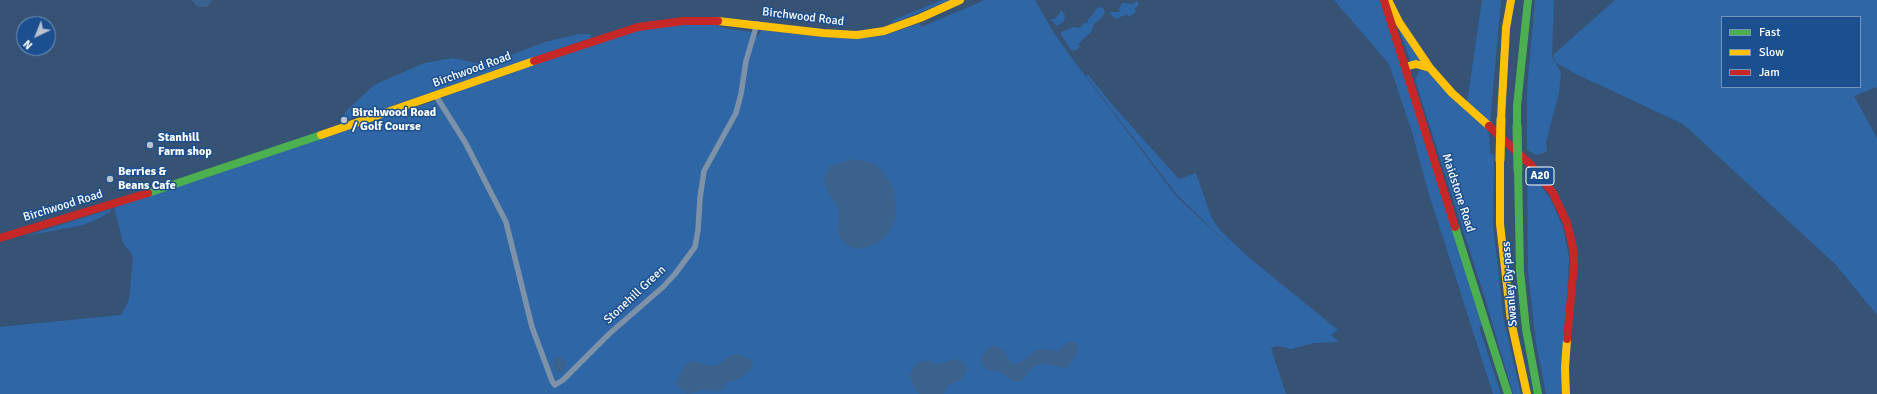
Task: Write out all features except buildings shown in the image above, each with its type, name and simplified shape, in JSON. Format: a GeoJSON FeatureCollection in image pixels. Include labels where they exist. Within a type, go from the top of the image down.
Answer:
{"type":"FeatureCollection","features":[{"type":"Feature","properties":{"kind":"main road","name":"Birchwood Road"},"geometry":{"type":"LineString","coordinates":[[0,238],[116,203],[436,96],[567,49],[638,27],[667,22],[702,20],[757,24],[823,33],[857,35],[884,31],[920,18],[960,0]]}},
{"type":"Feature","properties":{"kind":"main road","name":"Maidstone Road"},"geometry":{"type":"LineString","coordinates":[[1384,0],[1508,394]]}},
{"type":"Feature","properties":{"kind":"main road","name":"A20"},"geometry":{"type":"LineString","coordinates":[[1388,0],[1399,22],[1430,68],[1452,93],[1531,165],[1553,193],[1567,223],[1573,248],[1574,264],[1565,368],[1566,394]]}},
{"type":"Feature","properties":{"kind":"main road","name":"Swanley By-pass"},"geometry":{"type":"LineString","coordinates":[[1511,0],[1506,28],[1501,119],[1500,224],[1511,321],[1527,394]]}},
{"type":"Feature","properties":{"kind":"main road","name":"Swanley By-pass"},"geometry":{"type":"LineString","coordinates":[[1528,0],[1524,23],[1517,126],[1520,271],[1526,329],[1538,394]]}},
{"type":"Feature","properties":{"kind":"main road"},"geometry":{"type":"LineString","coordinates":[[1405,67],[1416,64],[1430,68]]}},
{"type":"Feature","properties":{"kind":"street","name":"Stonehill Green"},"geometry":{"type":"LineString","coordinates":[[436,96],[465,142],[506,222],[532,327],[552,381],[555,385],[567,377],[609,334],[663,287],[675,274],[695,247],[704,171],[736,113],[741,94],[746,61],[757,24]]}},
{"type":"Feature","properties":{"kind":"shaded area"},"geometry":{"type":"Polygon","coordinates":[[[191,0],[213,0],[207,7],[198,7],[191,0]]]}},
{"type":"Feature","properties":{"kind":"shaded area"},"geometry":{"type":"Polygon","coordinates":[[[942,0],[951,0],[890,24],[893,20],[942,0]]]}},
{"type":"Feature","properties":{"kind":"shaded area"},"geometry":{"type":"Polygon","coordinates":[[[985,0],[1035,0],[1054,33],[1071,57],[1176,196],[1237,253],[1177,195],[1086,76],[1088,75],[1116,109],[1179,179],[1196,173],[1212,219],[1221,231],[1246,255],[1338,330],[1331,335],[1339,342],[1314,343],[1291,349],[1277,346],[1271,348],[1286,394],[0,394],[0,327],[121,315],[129,300],[133,256],[123,243],[115,211],[116,203],[435,101],[514,67],[610,35],[702,20],[724,28],[752,32],[752,41],[761,30],[820,37],[863,38],[883,36],[920,23],[921,27],[985,0]]]}},
{"type":"Feature","properties":{"kind":"shaded area"},"geometry":{"type":"Polygon","coordinates":[[[1334,0],[1380,0],[1483,325],[1479,327],[1501,394],[1493,394],[1427,188],[1412,132],[1389,64],[1334,0]]]}},
{"type":"Feature","properties":{"kind":"shaded area"},"geometry":{"type":"Polygon","coordinates":[[[1482,0],[1501,0],[1490,123],[1467,102],[1482,0]]]}},
{"type":"Feature","properties":{"kind":"shaded area"},"geometry":{"type":"Polygon","coordinates":[[[1535,0],[1554,0],[1552,56],[1561,73],[1559,93],[1546,142],[1547,152],[1536,155],[1527,150],[1527,89],[1535,0]]]}},
{"type":"Feature","properties":{"kind":"shaded area"},"geometry":{"type":"Polygon","coordinates":[[[1615,0],[1877,0],[1877,87],[1854,96],[1877,138],[1877,315],[1835,264],[1683,124],[1578,75],[1556,63],[1553,55],[1615,0]]]}},
{"type":"Feature","properties":{"kind":"shaded area"},"geometry":{"type":"Polygon","coordinates":[[[1137,1],[1139,4],[1135,9],[1136,12],[1129,17],[1127,14],[1116,19],[1110,14],[1111,12],[1120,12],[1119,8],[1122,3],[1132,4],[1137,1]]]}},
{"type":"Feature","properties":{"kind":"shaded area"},"geometry":{"type":"Polygon","coordinates":[[[1098,7],[1103,8],[1105,12],[1103,16],[1094,24],[1091,32],[1078,44],[1080,46],[1077,50],[1071,50],[1061,35],[1061,32],[1073,27],[1079,28],[1085,23],[1088,23],[1088,20],[1098,7]]]}},
{"type":"Feature","properties":{"kind":"shaded area"},"geometry":{"type":"Polygon","coordinates":[[[1061,10],[1065,16],[1064,21],[1057,26],[1051,20],[1056,18],[1061,10]]]}},
{"type":"Feature","properties":{"kind":"shaded area"},"geometry":{"type":"Polygon","coordinates":[[[1398,27],[1422,59],[1411,63],[1398,27]]]}},
{"type":"Feature","properties":{"kind":"shaded area"},"geometry":{"type":"Polygon","coordinates":[[[579,34],[590,34],[591,38],[368,114],[341,121],[346,111],[374,85],[424,63],[453,58],[480,64],[545,42],[579,34]]]}},
{"type":"Feature","properties":{"kind":"shaded area"},"geometry":{"type":"Polygon","coordinates":[[[1419,71],[1426,71],[1489,132],[1490,153],[1494,155],[1493,225],[1504,321],[1521,394],[1513,394],[1484,295],[1415,80],[1419,71]]]}},
{"type":"Feature","properties":{"kind":"shaded area"},"geometry":{"type":"Polygon","coordinates":[[[855,159],[873,163],[882,170],[893,188],[896,205],[895,221],[889,233],[878,243],[860,249],[849,247],[838,234],[839,210],[826,188],[824,178],[830,167],[855,159]]]}},
{"type":"Feature","properties":{"kind":"shaded area"},"geometry":{"type":"Polygon","coordinates":[[[1527,167],[1550,198],[1563,227],[1569,257],[1563,394],[1546,394],[1536,343],[1528,272],[1527,167]]]}},
{"type":"Feature","properties":{"kind":"shaded area"},"geometry":{"type":"Polygon","coordinates":[[[111,209],[111,211],[102,217],[83,225],[25,236],[111,209]]]}},
{"type":"Feature","properties":{"kind":"shaded area"},"geometry":{"type":"Polygon","coordinates":[[[1069,342],[1076,343],[1078,349],[1077,354],[1068,367],[1064,368],[1046,364],[1035,365],[1021,381],[1017,382],[1000,372],[987,370],[981,361],[984,352],[991,346],[996,346],[1003,350],[1012,364],[1016,364],[1040,348],[1057,351],[1069,342]]]}},
{"type":"Feature","properties":{"kind":"shaded area"},"geometry":{"type":"Polygon","coordinates":[[[736,354],[750,359],[753,363],[752,368],[740,379],[726,383],[724,389],[719,391],[703,390],[687,394],[676,384],[676,380],[687,363],[692,361],[711,366],[717,365],[731,355],[736,354]]]}},
{"type":"Feature","properties":{"kind":"shaded area"},"geometry":{"type":"Polygon","coordinates":[[[560,356],[566,363],[563,371],[555,372],[553,362],[556,357],[560,356]]]}},
{"type":"Feature","properties":{"kind":"shaded area"},"geometry":{"type":"Polygon","coordinates":[[[954,359],[963,362],[966,366],[967,370],[962,379],[948,386],[944,394],[920,394],[917,392],[910,374],[915,364],[924,360],[938,364],[954,359]]]}},
{"type":"Feature","properties":{"kind":"traffic: fast"},"geometry":{"type":"LineString","coordinates":[[1517,126],[1517,106],[1528,0]]}},
{"type":"Feature","properties":{"kind":"traffic: fast"},"geometry":{"type":"LineString","coordinates":[[1517,126],[1518,170]]}},
{"type":"Feature","properties":{"kind":"traffic: fast"},"geometry":{"type":"LineString","coordinates":[[148,193],[321,135]]}},
{"type":"Feature","properties":{"kind":"traffic: fast"},"geometry":{"type":"LineString","coordinates":[[1518,170],[1520,271],[1526,329],[1538,394]]}},
{"type":"Feature","properties":{"kind":"traffic: fast"},"geometry":{"type":"LineString","coordinates":[[1455,227],[1508,394]]}},
{"type":"Feature","properties":{"kind":"traffic: slow"},"geometry":{"type":"LineString","coordinates":[[718,21],[823,33],[857,35],[884,31],[920,18],[960,0]]}},
{"type":"Feature","properties":{"kind":"traffic: slow"},"geometry":{"type":"LineString","coordinates":[[1388,0],[1399,22],[1430,68],[1452,93],[1489,126]]}},
{"type":"Feature","properties":{"kind":"traffic: slow"},"geometry":{"type":"LineString","coordinates":[[1501,119],[1506,28],[1511,0]]}},
{"type":"Feature","properties":{"kind":"traffic: slow"},"geometry":{"type":"LineString","coordinates":[[321,135],[534,61]]}},
{"type":"Feature","properties":{"kind":"traffic: slow"},"geometry":{"type":"LineString","coordinates":[[1405,67],[1416,64],[1430,68]]}},
{"type":"Feature","properties":{"kind":"traffic: slow"},"geometry":{"type":"LineString","coordinates":[[1500,160],[1501,119]]}},
{"type":"Feature","properties":{"kind":"traffic: slow"},"geometry":{"type":"LineString","coordinates":[[1500,160],[1500,224],[1511,321],[1527,394]]}},
{"type":"Feature","properties":{"kind":"traffic: slow"},"geometry":{"type":"LineString","coordinates":[[1566,394],[1565,368],[1567,339]]}},
{"type":"Feature","properties":{"kind":"traffic: jam"},"geometry":{"type":"LineString","coordinates":[[1384,0],[1455,227]]}},
{"type":"Feature","properties":{"kind":"traffic: jam"},"geometry":{"type":"LineString","coordinates":[[534,61],[638,27],[683,21],[718,21]]}},
{"type":"Feature","properties":{"kind":"traffic: jam"},"geometry":{"type":"LineString","coordinates":[[1489,126],[1531,165],[1553,193],[1567,223],[1573,248],[1574,264],[1567,339]]}},
{"type":"Feature","properties":{"kind":"traffic: jam"},"geometry":{"type":"LineString","coordinates":[[0,238],[148,193]]}},
{"type":"Feature","properties":{"kind":"place","name":"Birchwood Road / Golf Course"},"geometry":{"type":"Point","coordinates":[344,120]}},
{"type":"Feature","properties":{"kind":"place","name":"Stanhill Farm shop"},"geometry":{"type":"Point","coordinates":[150,145]}},
{"type":"Feature","properties":{"kind":"place","name":"Berries & Beans Cafe"},"geometry":{"type":"Point","coordinates":[110,179]}}]}
